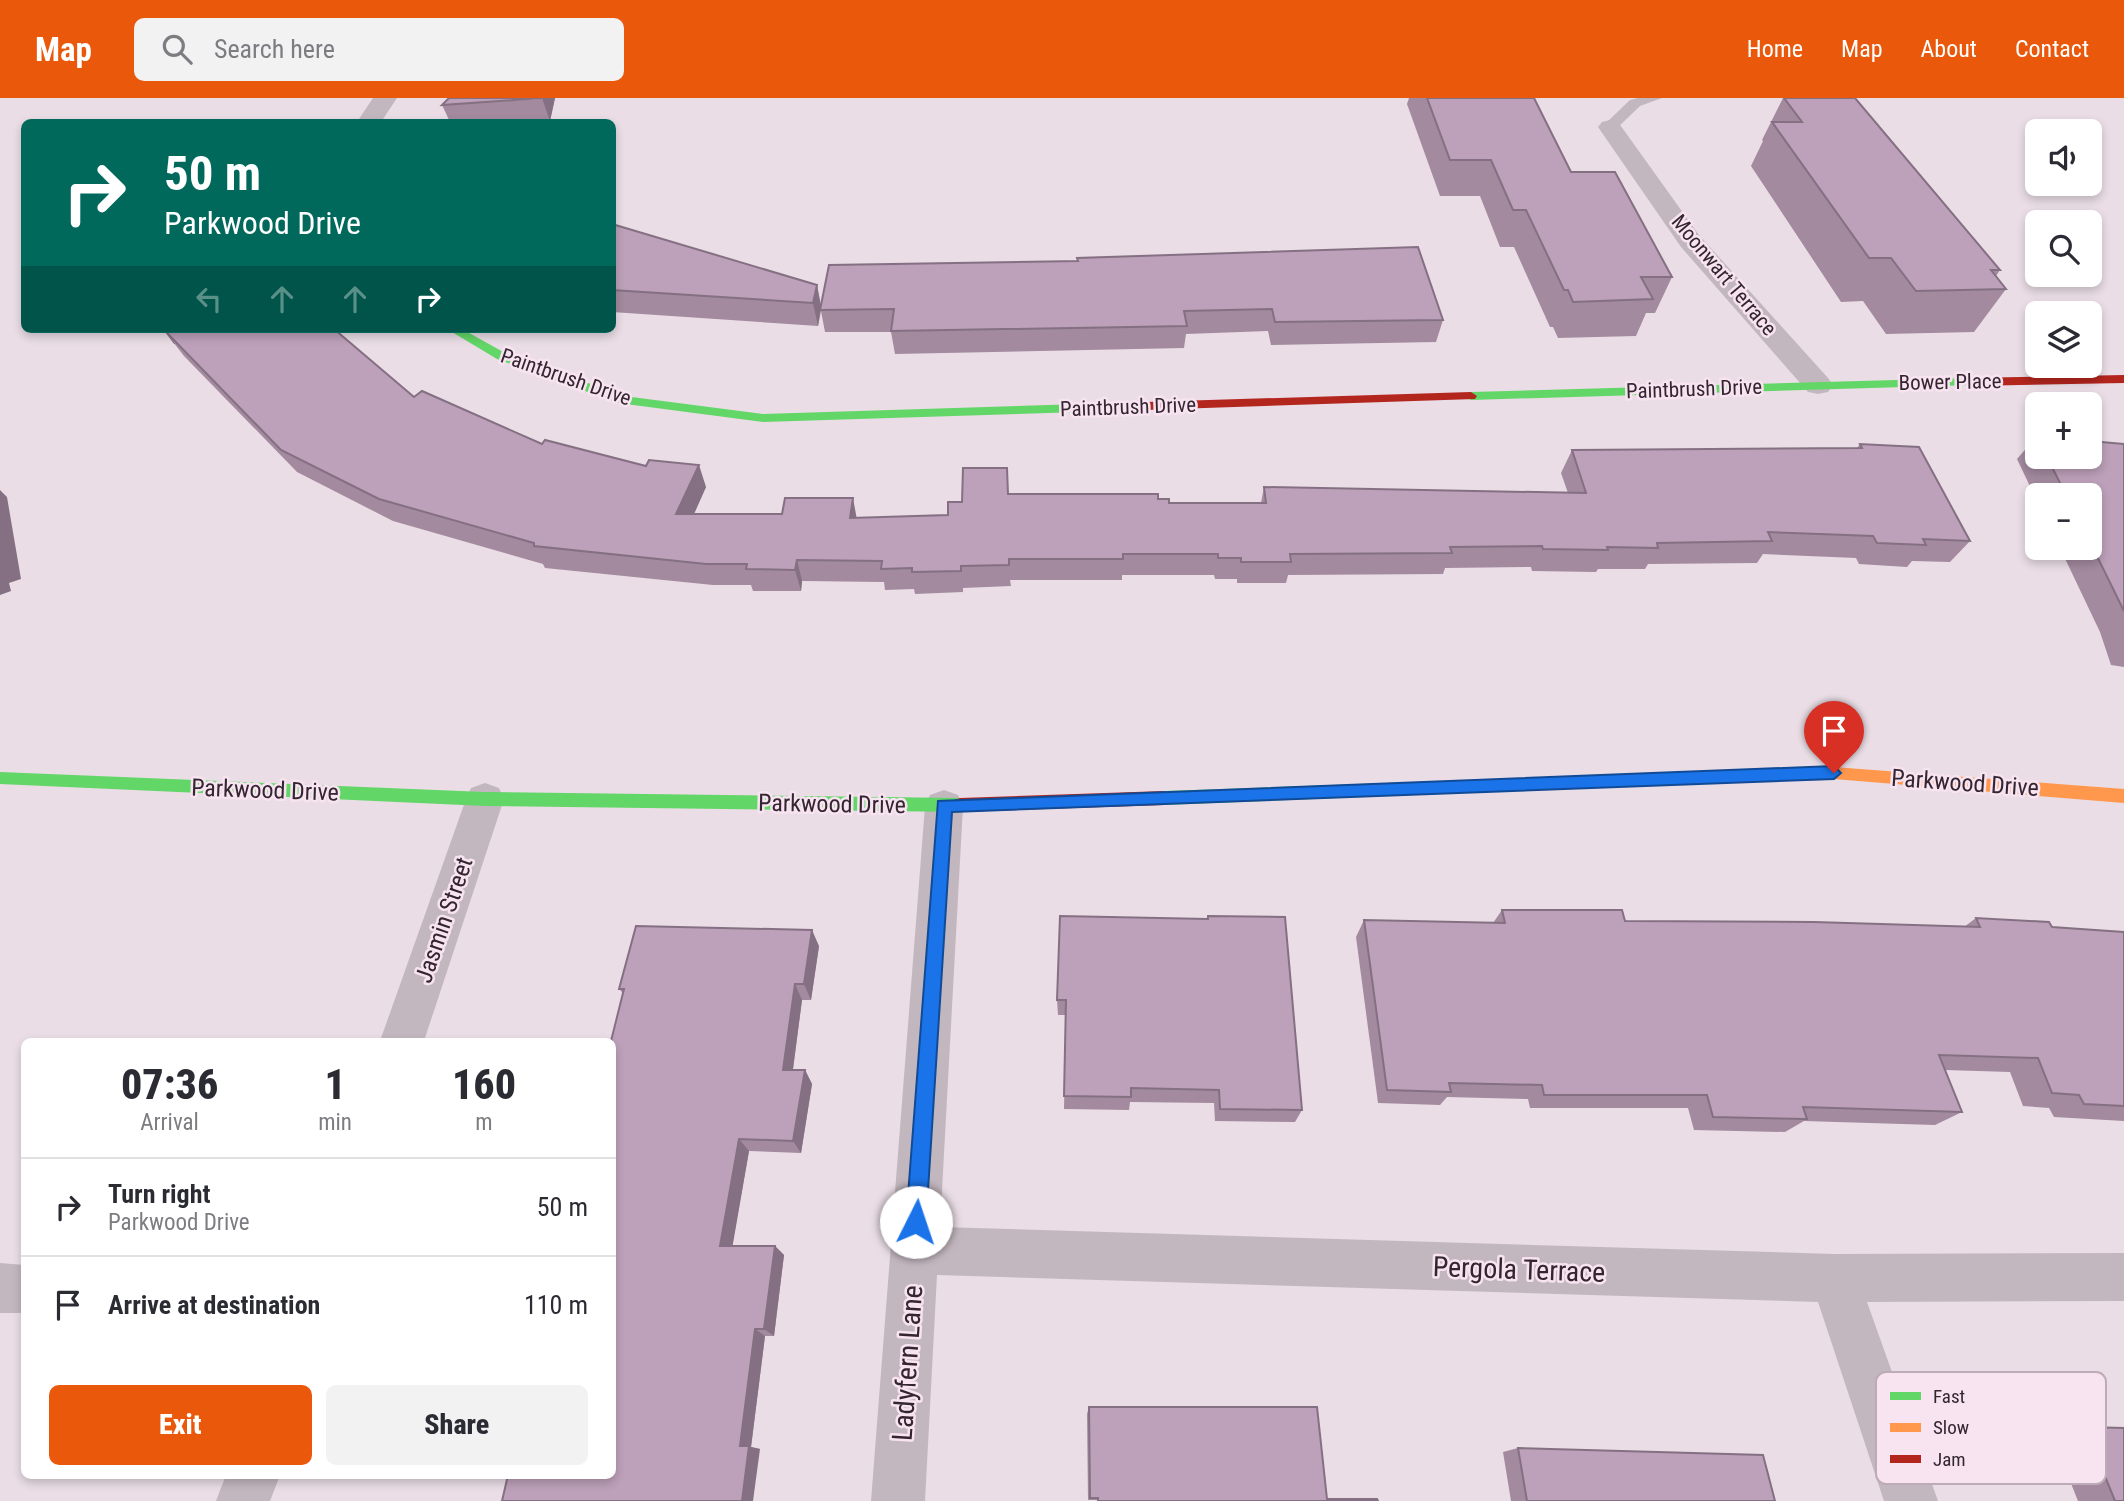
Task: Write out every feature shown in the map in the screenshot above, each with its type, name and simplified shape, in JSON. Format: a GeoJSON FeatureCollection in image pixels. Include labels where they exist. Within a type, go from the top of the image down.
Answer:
{"type":"FeatureCollection","features":[{"type":"Feature","properties":{"kind":"street"},"geometry":{"type":"LineString","coordinates":[[371,119],[385,98]]}},
{"type":"Feature","properties":{"kind":"street","name":"Moonwart Terrace"},"geometry":{"type":"LineString","coordinates":[[1610,127],[1690,241],[1818,385]]}},
{"type":"Feature","properties":{"kind":"street","name":"Paintbrush Drive"},"geometry":{"type":"LineString","coordinates":[[460,333],[501,356],[622,400],[763,418],[1818,385]]}},
{"type":"Feature","properties":{"kind":"street","name":"Bower Place"},"geometry":{"type":"LineString","coordinates":[[1818,385],[2124,379]]}},
{"type":"Feature","properties":{"kind":"street","name":"Parkwood Drive"},"geometry":{"type":"LineString","coordinates":[[0,778],[485,799],[944,806],[1834,773],[2124,796]]}},
{"type":"Feature","properties":{"kind":"street","name":"Jasmin Street"},"geometry":{"type":"LineString","coordinates":[[403,1038],[485,799]]}},
{"type":"Feature","properties":{"kind":"street","name":"Ladyfern Lane"},"geometry":{"type":"LineString","coordinates":[[898,1501],[944,806]]}},
{"type":"Feature","properties":{"kind":"street","name":"Pergola Terrace"},"geometry":{"type":"LineString","coordinates":[[914,1250],[1834,1278],[2124,1277]]}},
{"type":"Feature","properties":{"kind":"street"},"geometry":{"type":"LineString","coordinates":[[1834,1278],[1876,1400]]}},
{"type":"Feature","properties":{"kind":"street"},"geometry":{"type":"LineString","coordinates":[[0,1288],[21,1289]]}},
{"type":"Feature","properties":{"kind":"street"},"geometry":{"type":"LineString","coordinates":[[243,1501],[251,1479]]}},
{"type":"Feature","properties":{"kind":"street"},"geometry":{"type":"LineString","coordinates":[[1905,1484],[1911,1501]]}},
{"type":"Feature","properties":{"kind":"lane"},"geometry":{"type":"LineString","coordinates":[[1610,127],[1636,103],[1654,98]]}},
{"type":"Feature","properties":{"kind":"building"},"geometry":{"type":"Polygon","coordinates":[[[449,98],[542,98],[442,105],[449,98]]]}},
{"type":"Feature","properties":{"kind":"building"},"geometry":{"type":"Polygon","coordinates":[[[1427,98],[1534,98],[1571,172],[1615,172],[1672,277],[1641,277],[1653,299],[1573,302],[1568,290],[1564,290],[1526,210],[1513,210],[1491,160],[1450,160],[1427,98]]]}},
{"type":"Feature","properties":{"kind":"building"},"geometry":{"type":"Polygon","coordinates":[[[1784,98],[1855,98],[2000,270],[1991,270],[2006,289],[1916,291],[1891,258],[1869,258],[1772,122],[1802,122],[1784,98]]]}},
{"type":"Feature","properties":{"kind":"building"},"geometry":{"type":"Polygon","coordinates":[[[616,225],[817,285],[813,303],[616,290],[616,225]]]}},
{"type":"Feature","properties":{"kind":"building"},"geometry":{"type":"Polygon","coordinates":[[[1418,247],[1443,320],[1275,322],[1272,309],[1184,311],[1187,326],[891,331],[894,309],[820,310],[829,265],[1078,261],[1077,258],[1418,247]]]}},
{"type":"Feature","properties":{"kind":"building"},"geometry":{"type":"Polygon","coordinates":[[[167,333],[339,333],[414,397],[422,391],[542,444],[545,440],[646,466],[649,460],[699,465],[676,514],[782,514],[785,498],[853,498],[850,518],[948,515],[948,502],[962,502],[963,468],[1007,468],[1008,494],[1158,494],[1158,499],[1169,499],[1169,503],[1266,503],[1264,487],[1586,493],[1572,450],[1862,448],[1860,444],[1919,447],[1970,541],[1923,539],[1926,545],[1877,543],[1873,536],[1768,532],[1772,541],[1657,543],[1658,548],[1607,547],[1608,550],[1543,549],[1542,546],[1450,547],[1452,553],[1290,554],[1291,562],[1241,562],[1241,558],[1218,558],[1218,554],[1123,554],[1123,559],[1009,559],[1009,565],[961,566],[961,571],[912,572],[912,568],[881,569],[882,561],[797,560],[795,570],[746,569],[747,564],[706,564],[534,546],[534,543],[379,499],[281,450],[167,333]]]}},
{"type":"Feature","properties":{"kind":"building"},"geometry":{"type":"Polygon","coordinates":[[[2102,442],[2124,444],[2124,611],[2099,560],[2102,560],[2102,483],[2060,483],[2053,469],[2102,469],[2102,442]]]}},
{"type":"Feature","properties":{"kind":"building"},"geometry":{"type":"Polygon","coordinates":[[[1502,910],[1622,910],[1625,921],[1814,922],[1980,927],[1976,918],[2049,922],[2052,927],[2124,932],[2124,1106],[2084,1104],[2079,1095],[2052,1093],[2038,1058],[1939,1055],[1962,1112],[1803,1107],[1807,1119],[1713,1117],[1707,1095],[1544,1095],[1542,1085],[1449,1083],[1451,1092],[1387,1090],[1364,920],[1505,923],[1502,910]]]}},
{"type":"Feature","properties":{"kind":"building"},"geometry":{"type":"Polygon","coordinates":[[[1060,916],[1208,919],[1208,916],[1285,917],[1302,1110],[1220,1109],[1219,1090],[1131,1088],[1131,1097],[1064,1096],[1066,1000],[1057,1000],[1060,916]]]}},
{"type":"Feature","properties":{"kind":"building"},"geometry":{"type":"Polygon","coordinates":[[[636,926],[812,930],[804,984],[795,984],[783,1070],[805,1070],[793,1141],[739,1139],[720,1246],[775,1246],[764,1329],[755,1329],[740,1446],[749,1446],[742,1501],[502,1501],[507,1479],[616,1479],[616,1038],[612,1038],[624,989],[619,989],[636,926]]]}},
{"type":"Feature","properties":{"kind":"building"},"geometry":{"type":"Polygon","coordinates":[[[1089,1407],[1317,1407],[1327,1499],[1378,1501],[1098,1501],[1098,1498],[1090,1498],[1089,1407]]]}},
{"type":"Feature","properties":{"kind":"building"},"geometry":{"type":"Polygon","coordinates":[[[2106,1428],[2124,1428],[2124,1501],[2115,1501],[2106,1479],[2106,1428]]]}},
{"type":"Feature","properties":{"kind":"building"},"geometry":{"type":"Polygon","coordinates":[[[1518,1448],[1763,1455],[1775,1501],[1527,1501],[1518,1448]]]}},
{"type":"Feature","properties":{"kind":"traffic: fast"},"geometry":{"type":"LineString","coordinates":[[460,333],[501,356],[622,400],[763,418],[1145,406]]}},
{"type":"Feature","properties":{"kind":"traffic: fast"},"geometry":{"type":"LineString","coordinates":[[1471,396],[1968,382]]}},
{"type":"Feature","properties":{"kind":"traffic: fast"},"geometry":{"type":"LineString","coordinates":[[0,778],[485,799],[960,805]]}},
{"type":"Feature","properties":{"kind":"traffic: fast"},"geometry":{"type":"LineString","coordinates":[[1164,798],[1641,780]]}},
{"type":"Feature","properties":{"kind":"traffic: slow"},"geometry":{"type":"LineString","coordinates":[[1641,780],[1834,773],[2124,796]]}},
{"type":"Feature","properties":{"kind":"traffic: jam"},"geometry":{"type":"LineString","coordinates":[[1968,382],[2124,379]]}},
{"type":"Feature","properties":{"kind":"traffic: jam"},"geometry":{"type":"LineString","coordinates":[[1145,406],[1471,396]]}},
{"type":"Feature","properties":{"kind":"traffic: jam"},"geometry":{"type":"LineString","coordinates":[[960,805],[1164,798]]}},
{"type":"Feature","properties":{"kind":"route"},"geometry":{"type":"LineString","coordinates":[[916,1222],[944,806],[1834,773]]}}]}
